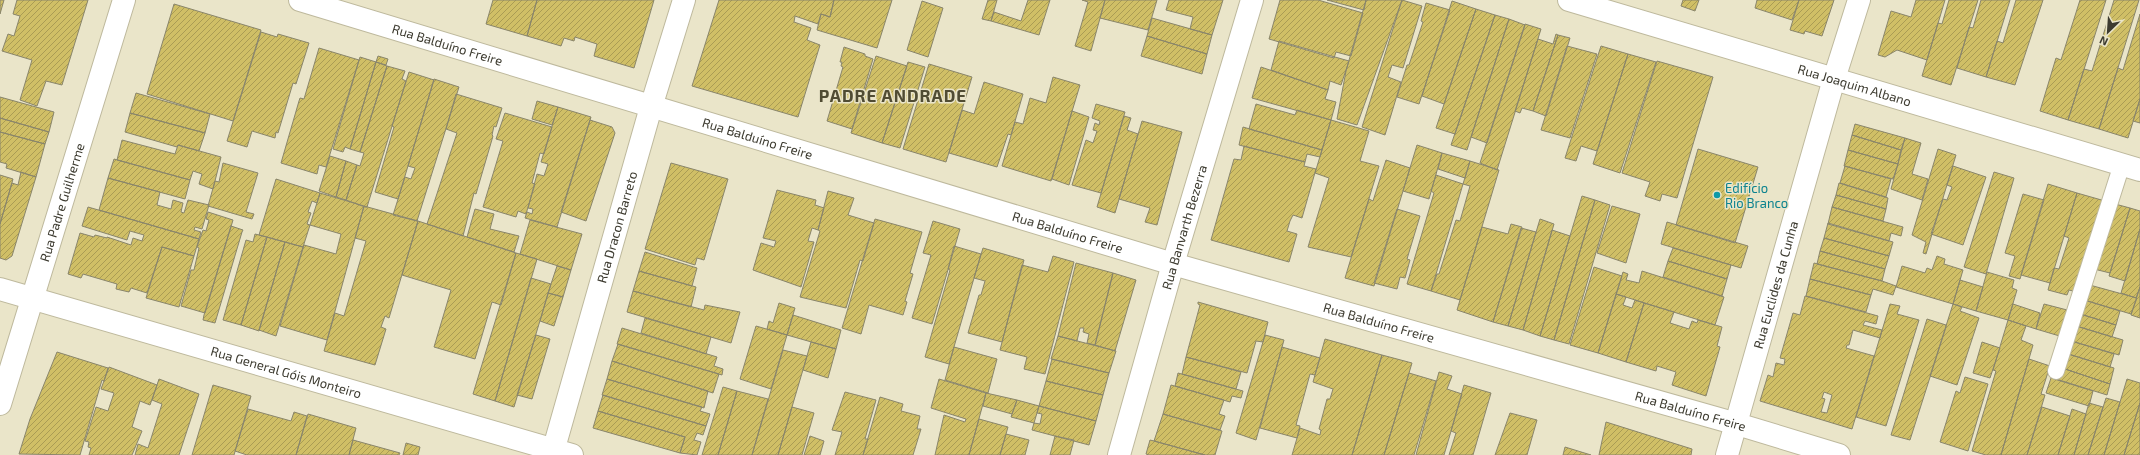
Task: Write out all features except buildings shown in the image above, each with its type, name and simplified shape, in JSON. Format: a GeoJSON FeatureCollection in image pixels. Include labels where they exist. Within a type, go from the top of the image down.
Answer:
{"type":"FeatureCollection","features":[{"type":"Feature","properties":{"kind":"street","name":"Rua Padre Guilherme"},"geometry":{"type":"LineString","coordinates":[[0,404],[124,0]]}},
{"type":"Feature","properties":{"kind":"street","name":"Rua Balduíno Freire"},"geometry":{"type":"LineString","coordinates":[[300,0],[1173,264],[1737,424],[1839,455]]}},
{"type":"Feature","properties":{"kind":"street","name":"Rua Dracon Barreto"},"geometry":{"type":"LineString","coordinates":[[559,453],[651,107],[684,0]]}},
{"type":"Feature","properties":{"kind":"street","name":"Rua Banvarth Bezerra"},"geometry":{"type":"LineString","coordinates":[[1119,455],[1173,264],[1252,0]]}},
{"type":"Feature","properties":{"kind":"street","name":"Rua Joaquim Albano"},"geometry":{"type":"LineString","coordinates":[[1569,0],[2131,167]]}},
{"type":"Feature","properties":{"kind":"street","name":"Rua Euclides da Cunha"},"geometry":{"type":"LineString","coordinates":[[1727,455],[1834,79],[1859,0]]}},
{"type":"Feature","properties":{"kind":"street","name":"Rua General Góis Monteiro"},"geometry":{"type":"LineString","coordinates":[[0,289],[559,453]]}},
{"type":"Feature","properties":{"kind":"lane"},"geometry":{"type":"LineString","coordinates":[[2056,371],[2131,167]]}},
{"type":"Feature","properties":{"kind":"place","name":"Edifício Rio Branco"},"geometry":{"type":"Point","coordinates":[1717,195]}},
{"type":"Feature","properties":{"kind":"district","name":"PADRE ANDRADE"},"geometry":{"type":"Point","coordinates":[893,96]}}]}
